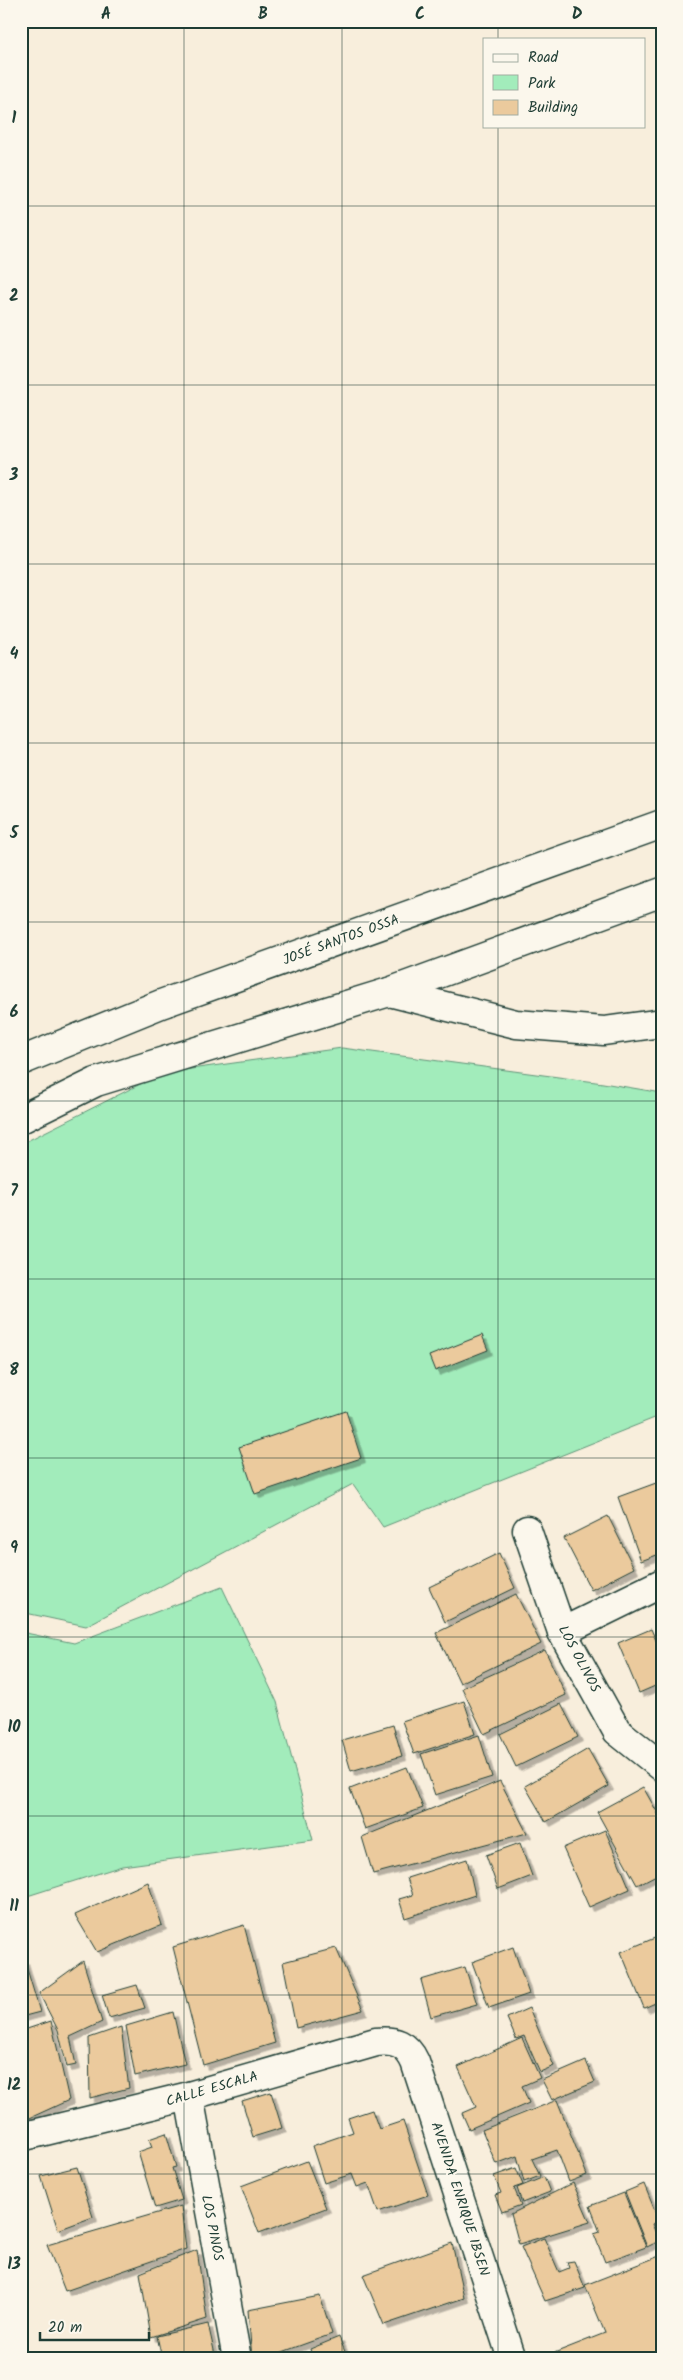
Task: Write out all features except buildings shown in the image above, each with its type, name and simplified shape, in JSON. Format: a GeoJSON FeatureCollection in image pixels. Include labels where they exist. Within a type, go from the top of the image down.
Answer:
{"type":"FeatureCollection","features":[{"type":"Feature","properties":{"kind":"main road","name":"JOSÉ SANTOS OSSA"},"geometry":{"type":"LineString","coordinates":[[21,1060],[161,1004],[662,824]]}},
{"type":"Feature","properties":{"kind":"main road"},"geometry":{"type":"LineString","coordinates":[[21,1119],[96,1082],[389,992],[662,892]]}},
{"type":"Feature","properties":{"kind":"main road"},"geometry":{"type":"LineString","coordinates":[[389,992],[516,1024],[604,1031],[662,1023]]}},
{"type":"Feature","properties":{"kind":"main road","name":"LOS OLIVOS"},"geometry":{"type":"LineString","coordinates":[[527,1530],[562,1632],[617,1731],[662,1767]]}},
{"type":"Feature","properties":{"kind":"main road"},"geometry":{"type":"LineString","coordinates":[[562,1632],[662,1583]]}},
{"type":"Feature","properties":{"kind":"main road","name":"CALLE ESCALA"},"geometry":{"type":"LineString","coordinates":[[21,2137],[189,2096],[376,2042],[390,2041],[401,2044]]}},
{"type":"Feature","properties":{"kind":"main road","name":"AVENIDA ENRIQUE IBSEN"},"geometry":{"type":"LineString","coordinates":[[401,2044],[410,2052],[415,2062],[512,2359]]}},
{"type":"Feature","properties":{"kind":"main road","name":"LOS PINOS"},"geometry":{"type":"LineString","coordinates":[[189,2096],[237,2359]]}},
{"type":"Feature","properties":{"kind":"green space"},"geometry":{"type":"Polygon","coordinates":[[[342,1048],[603,1083],[662,1093],[662,1415],[383,1527],[353,1484],[86,1626],[21,1612],[21,1144],[162,1073],[342,1048]]]}},
{"type":"Feature","properties":{"kind":"green space"},"geometry":{"type":"Polygon","coordinates":[[[222,1587],[277,1702],[313,1840],[122,1866],[21,1898],[21,1632],[74,1643],[222,1587]]]}}]}
